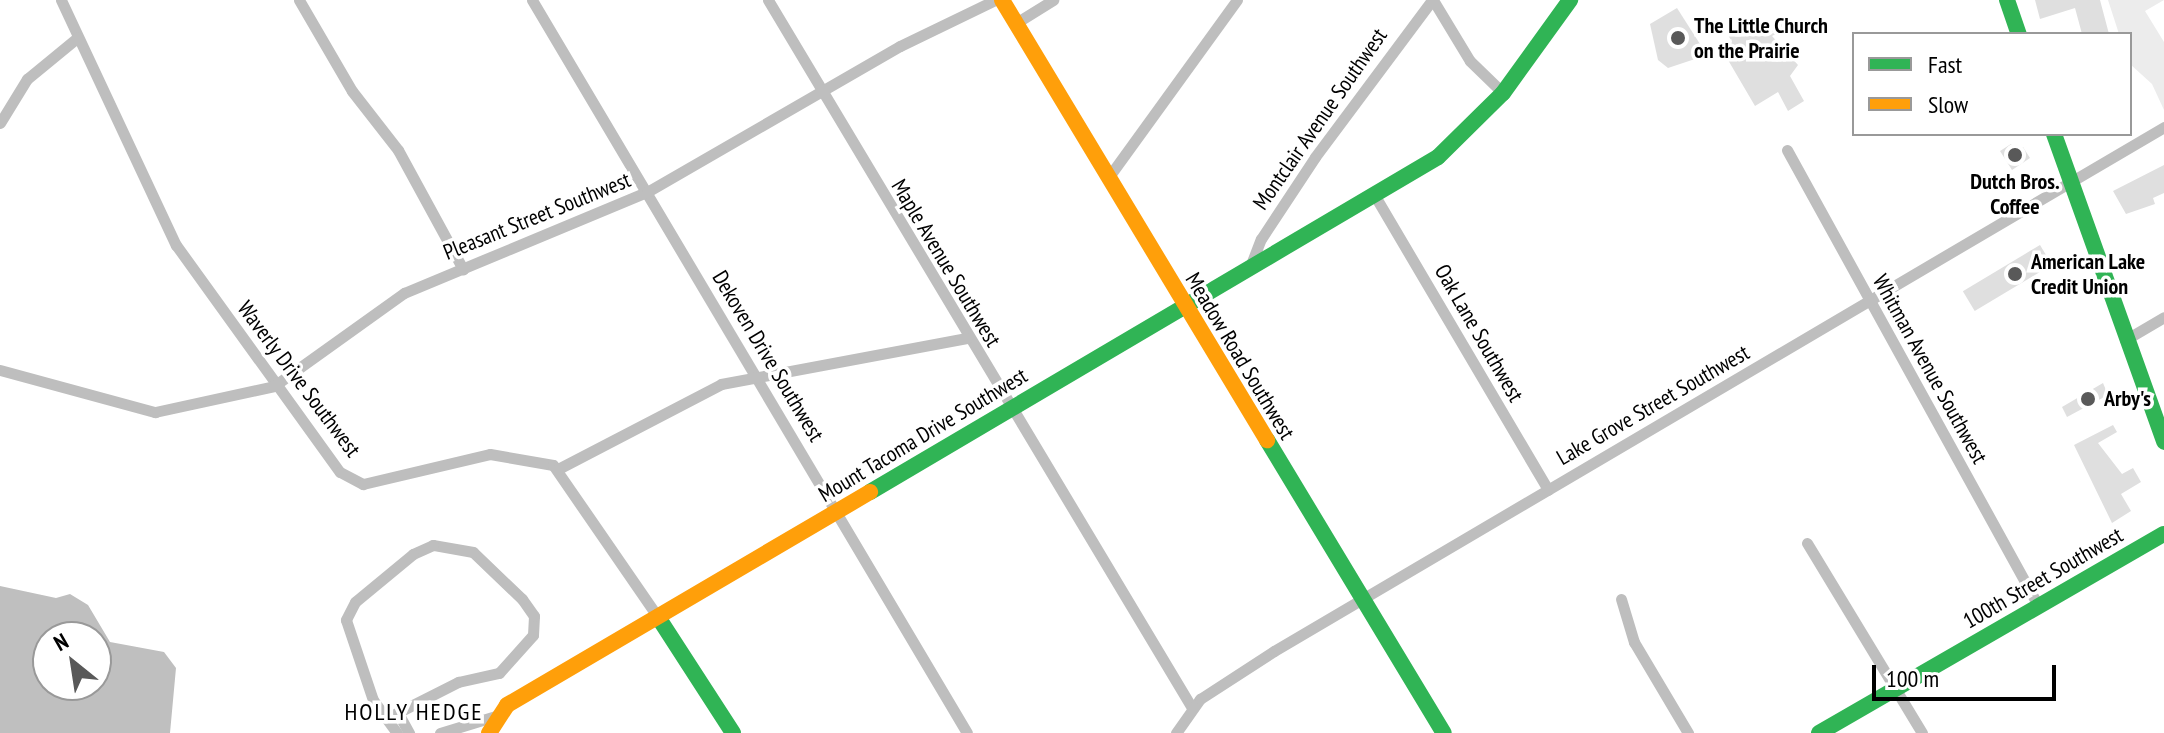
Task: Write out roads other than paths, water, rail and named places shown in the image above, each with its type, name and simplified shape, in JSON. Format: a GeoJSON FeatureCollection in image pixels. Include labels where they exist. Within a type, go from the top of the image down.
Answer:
{"type":"FeatureCollection","features":[{"type":"Feature","properties":{"kind":"street","name":"Waverly Drive Southwest"},"geometry":{"type":"LineString","coordinates":[[61,0],[176,245],[274,386],[340,472],[359,484],[490,454],[558,469]]}},
{"type":"Feature","properties":{"kind":"street"},"geometry":{"type":"LineString","coordinates":[[299,0],[352,91],[398,150],[463,269]]}},
{"type":"Feature","properties":{"kind":"street","name":"Dekoven Drive Southwest"},"geometry":{"type":"LineString","coordinates":[[532,0],[967,733]]}},
{"type":"Feature","properties":{"kind":"street","name":"Maple Avenue Southwest"},"geometry":{"type":"LineString","coordinates":[[768,0],[967,338],[1192,708]]}},
{"type":"Feature","properties":{"kind":"street","name":"Pleasant Street Southwest"},"geometry":{"type":"LineString","coordinates":[[274,386],[380,308],[463,269],[647,192],[821,90],[995,0]]}},
{"type":"Feature","properties":{"kind":"street","name":"Meadow Road Southwest"},"geometry":{"type":"LineString","coordinates":[[1002,0],[1444,733]]}},
{"type":"Feature","properties":{"kind":"street"},"geometry":{"type":"LineString","coordinates":[[1016,23],[1053,0]]}},
{"type":"Feature","properties":{"kind":"street"},"geometry":{"type":"LineString","coordinates":[[1108,178],[1237,0]]}},
{"type":"Feature","properties":{"kind":"street"},"geometry":{"type":"LineString","coordinates":[[1432,0],[1470,61],[1503,93]]}},
{"type":"Feature","properties":{"kind":"street","name":"Montclair Avenue Southwest"},"geometry":{"type":"LineString","coordinates":[[1250,267],[1261,239],[1315,157],[1432,0]]}},
{"type":"Feature","properties":{"kind":"street","name":"Mount Tacoma Drive Southwest"},"geometry":{"type":"LineString","coordinates":[[496,716],[1009,408],[1438,157],[1503,93],[1570,0]]}},
{"type":"Feature","properties":{"kind":"street"},"geometry":{"type":"LineString","coordinates":[[2007,0],[2018,32]]}},
{"type":"Feature","properties":{"kind":"street"},"geometry":{"type":"LineString","coordinates":[[0,123],[27,79],[77,38]]}},
{"type":"Feature","properties":{"kind":"street","name":"Lake Grove Street Southwest"},"geometry":{"type":"LineString","coordinates":[[1176,733],[1192,708],[1362,599],[2164,127]]}},
{"type":"Feature","properties":{"kind":"street"},"geometry":{"type":"LineString","coordinates":[[2055,136],[2125,340],[2164,442]]}},
{"type":"Feature","properties":{"kind":"street","name":"Whitman Avenue Southwest"},"geometry":{"type":"LineString","coordinates":[[1787,150],[2039,607]]}},
{"type":"Feature","properties":{"kind":"street","name":"Oak Lane Southwest"},"geometry":{"type":"LineString","coordinates":[[1375,196],[1548,490]]}},
{"type":"Feature","properties":{"kind":"street"},"geometry":{"type":"LineString","coordinates":[[2125,340],[2164,317]]}},
{"type":"Feature","properties":{"kind":"street"},"geometry":{"type":"LineString","coordinates":[[733,733],[558,469],[619,442],[683,402],[754,373],[967,338]]}},
{"type":"Feature","properties":{"kind":"street"},"geometry":{"type":"LineString","coordinates":[[0,370],[155,412],[274,386]]}},
{"type":"Feature","properties":{"kind":"street","name":"100th Street Southwest"},"geometry":{"type":"LineString","coordinates":[[1819,733],[2164,534]]}},
{"type":"Feature","properties":{"kind":"street"},"geometry":{"type":"LineString","coordinates":[[1807,543],[1922,733]]}},
{"type":"Feature","properties":{"kind":"street"},"geometry":{"type":"LineString","coordinates":[[392,716],[458,682],[499,673],[533,635],[534,616],[522,599],[473,552],[433,545],[355,602],[346,620],[351,644],[373,700],[409,733]]}},
{"type":"Feature","properties":{"kind":"street"},"geometry":{"type":"LineString","coordinates":[[1621,599],[1634,642],[1688,733]]}},
{"type":"Feature","properties":{"kind":"street"},"geometry":{"type":"LineString","coordinates":[[392,716],[397,733]]}},
{"type":"Feature","properties":{"kind":"street"},"geometry":{"type":"LineString","coordinates":[[440,733],[496,716]]}},
{"type":"Feature","properties":{"kind":"street"},"geometry":{"type":"LineString","coordinates":[[489,733],[496,716]]}},
{"type":"Feature","properties":{"kind":"place","name":"The Little Church on the Prairie"},"geometry":{"type":"Point","coordinates":[1678,38]}},
{"type":"Feature","properties":{"kind":"place","name":"Dutch Bros. Coffee"},"geometry":{"type":"Point","coordinates":[2015,155]}},
{"type":"Feature","properties":{"kind":"place","name":"American Lake Credit Union"},"geometry":{"type":"Point","coordinates":[2015,274]}},
{"type":"Feature","properties":{"kind":"place","name":"Arby's"},"geometry":{"type":"Point","coordinates":[2088,399]}},
{"type":"Feature","properties":{"kind":"district","name":"HOLLY HEDGE"},"geometry":{"type":"Point","coordinates":[414,712]}}]}
